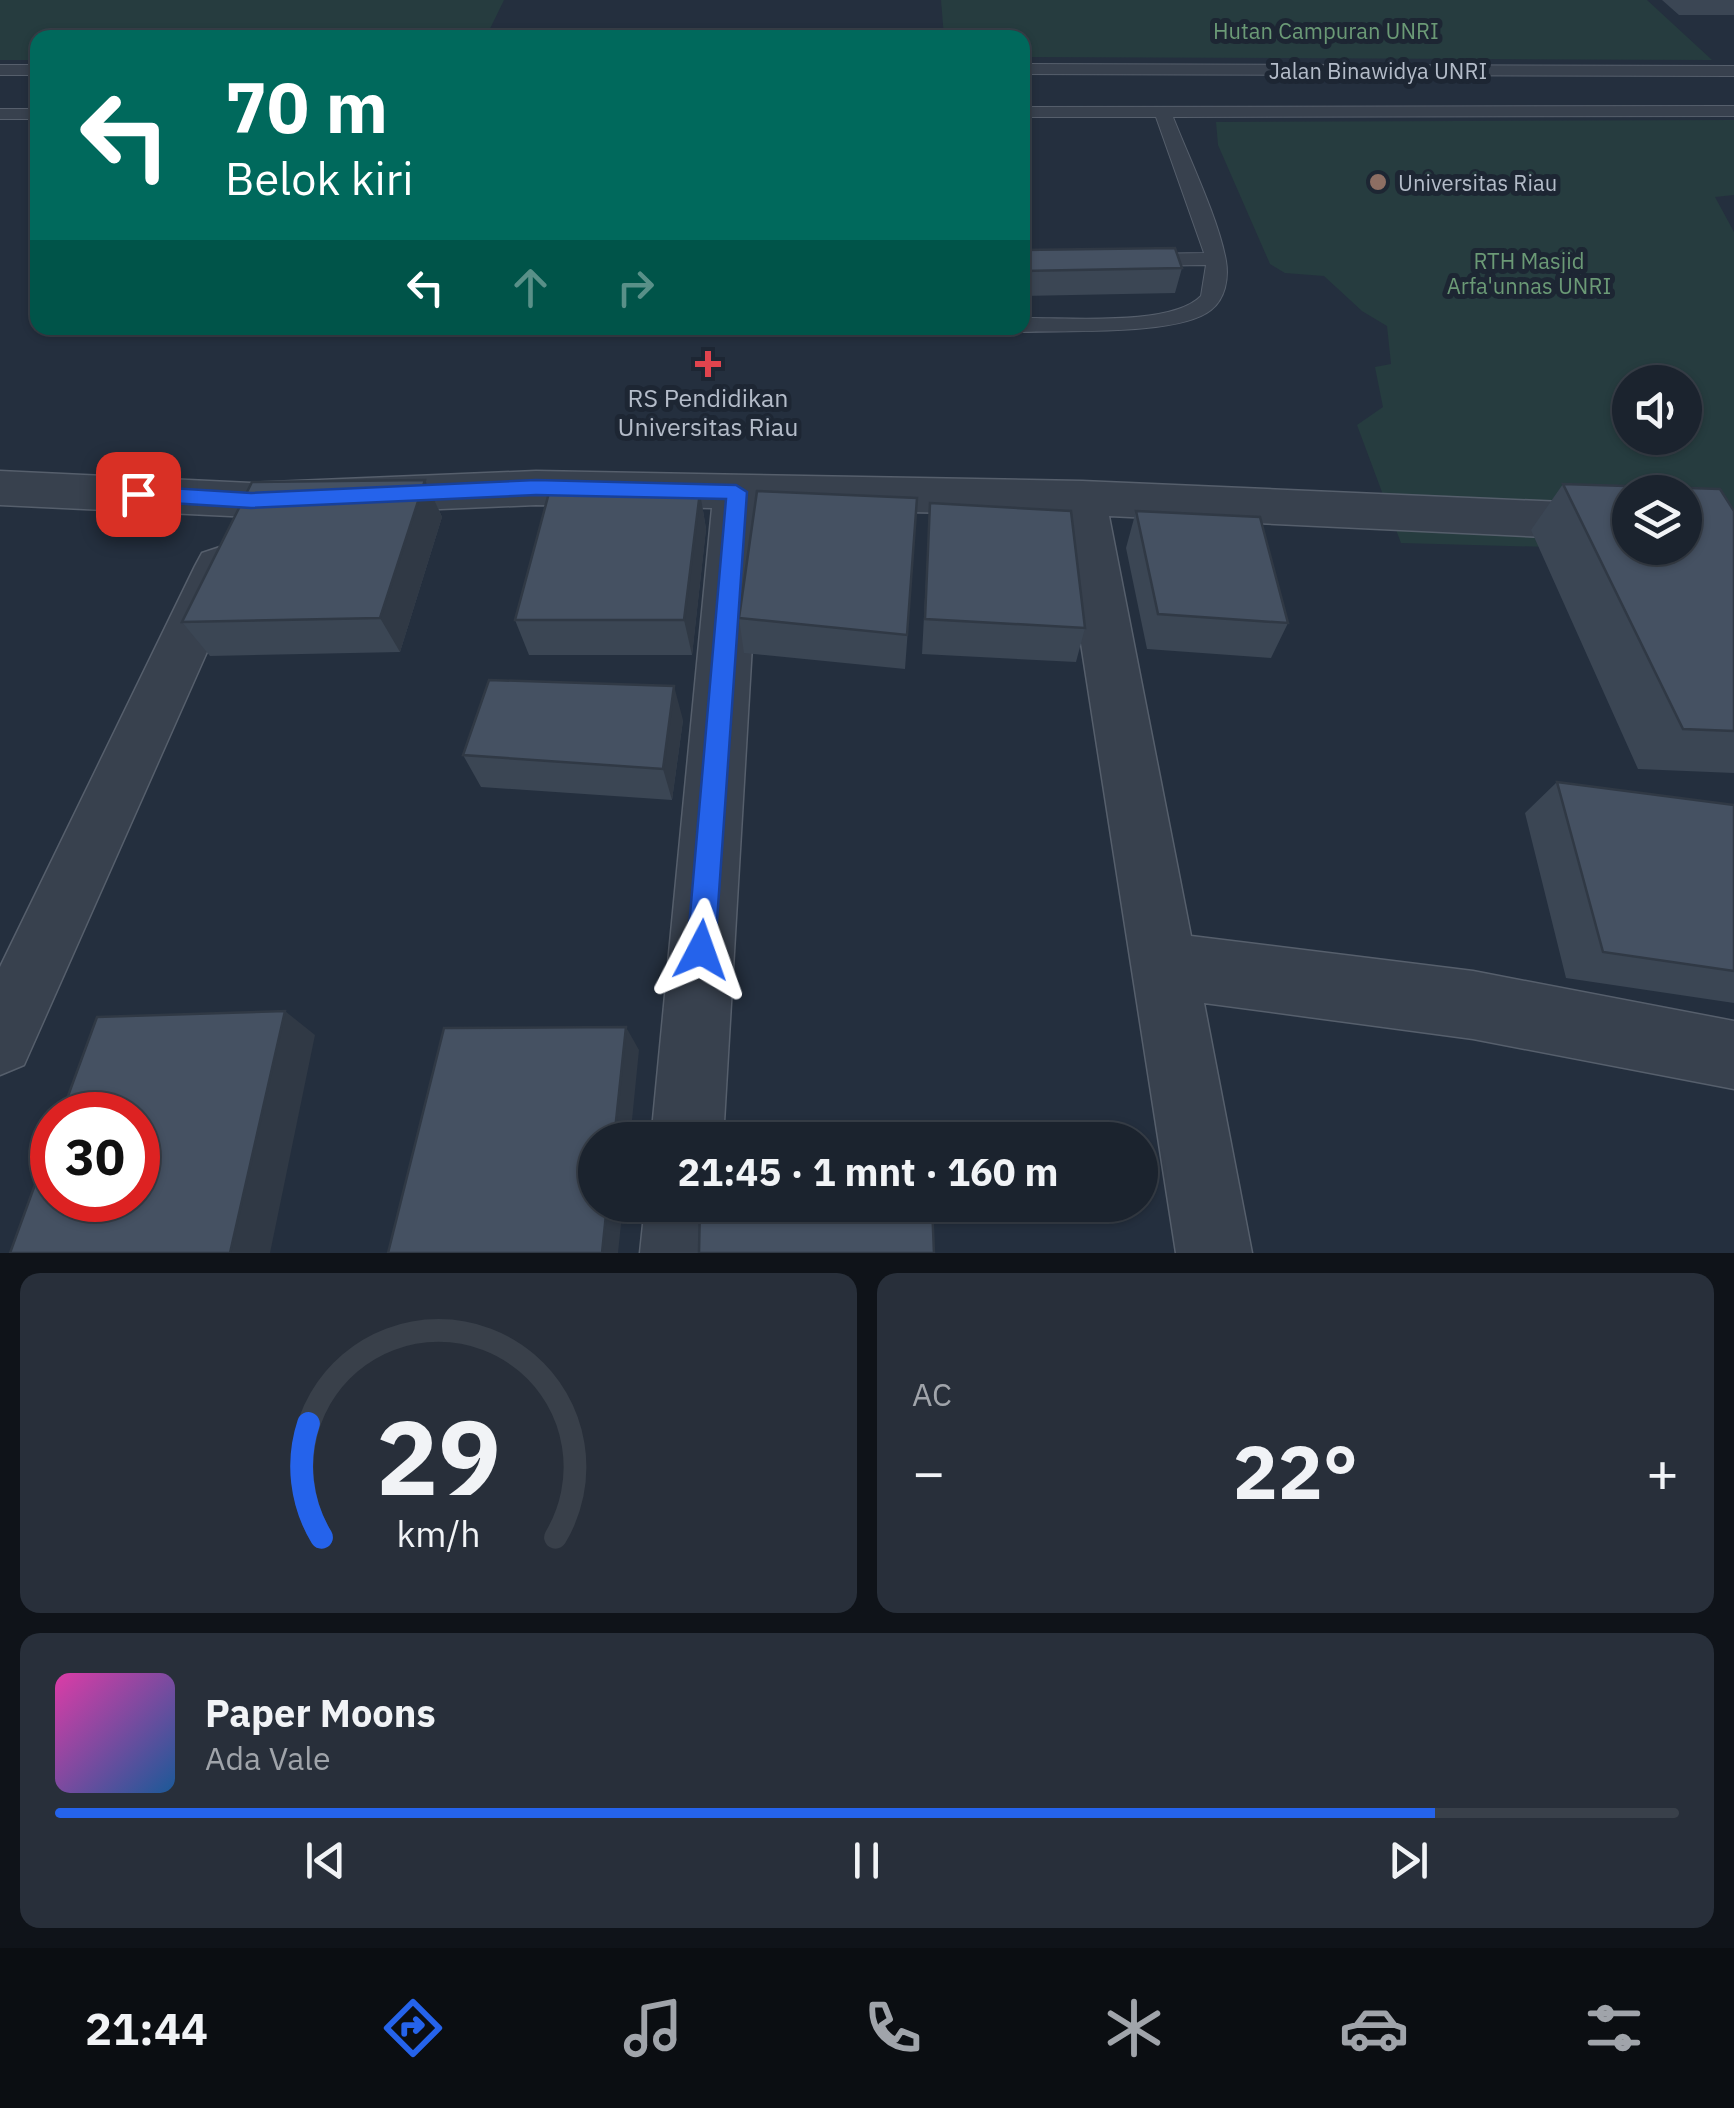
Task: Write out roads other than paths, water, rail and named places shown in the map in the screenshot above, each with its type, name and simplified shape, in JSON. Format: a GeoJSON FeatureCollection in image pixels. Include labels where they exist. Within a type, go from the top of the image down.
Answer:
{"type":"FeatureCollection","features":[{"type":"Feature","properties":{"kind":"street"},"geometry":{"type":"LineString","coordinates":[[0,488],[251,500],[536,488],[1082,498],[1612,521]]}},
{"type":"Feature","properties":{"kind":"street"},"geometry":{"type":"LineString","coordinates":[[687,1122],[736,492]]}},
{"type":"Feature","properties":{"kind":"street"},"geometry":{"type":"LineString","coordinates":[[1082,498],[1214,1253]]}},
{"type":"Feature","properties":{"kind":"street"},"geometry":{"type":"LineString","coordinates":[[0,1041],[251,500]]}},
{"type":"Feature","properties":{"kind":"street"},"geometry":{"type":"LineString","coordinates":[[1164,965],[1473,1005],[1734,1055]]}},
{"type":"Feature","properties":{"kind":"street"},"geometry":{"type":"LineString","coordinates":[[678,1253],[681,1222]]}},
{"type":"Feature","properties":{"kind":"lane"},"geometry":{"type":"LineString","coordinates":[[0,70],[30,70]]}},
{"type":"Feature","properties":{"kind":"lane","name":"Jalan Binawidya UNRI"},"geometry":{"type":"LineString","coordinates":[[1030,70],[1734,71]]}},
{"type":"Feature","properties":{"kind":"lane","name":"Jalan Binawidya UNRI"},"geometry":{"type":"LineString","coordinates":[[1030,112],[1734,111]]}},
{"type":"Feature","properties":{"kind":"lane"},"geometry":{"type":"LineString","coordinates":[[1030,325],[1183,316],[1199,309],[1214,292],[1218,278],[1216,259],[1163,112]]}},
{"type":"Feature","properties":{"kind":"lane"},"geometry":{"type":"LineString","coordinates":[[0,114],[30,114]]}},
{"type":"Feature","properties":{"kind":"lane"},"geometry":{"type":"LineString","coordinates":[[1119,260],[1216,259]]}},
{"type":"Feature","properties":{"kind":"place","name":"Universitas Riau"},"geometry":{"type":"Point","coordinates":[1378,182]}},
{"type":"Feature","properties":{"kind":"place","name":"RS Pendidikan Universitas Riau"},"geometry":{"type":"Point","coordinates":[708,364]}},
{"type":"Feature","properties":{"kind":"park label","name":"Hutan Campuran UNRI"},"geometry":{"type":"Point","coordinates":[1326,30]}},
{"type":"Feature","properties":{"kind":"park label","name":"RTH Masjid Arfa'unnas UNRI"},"geometry":{"type":"Point","coordinates":[1529,272]}}]}
